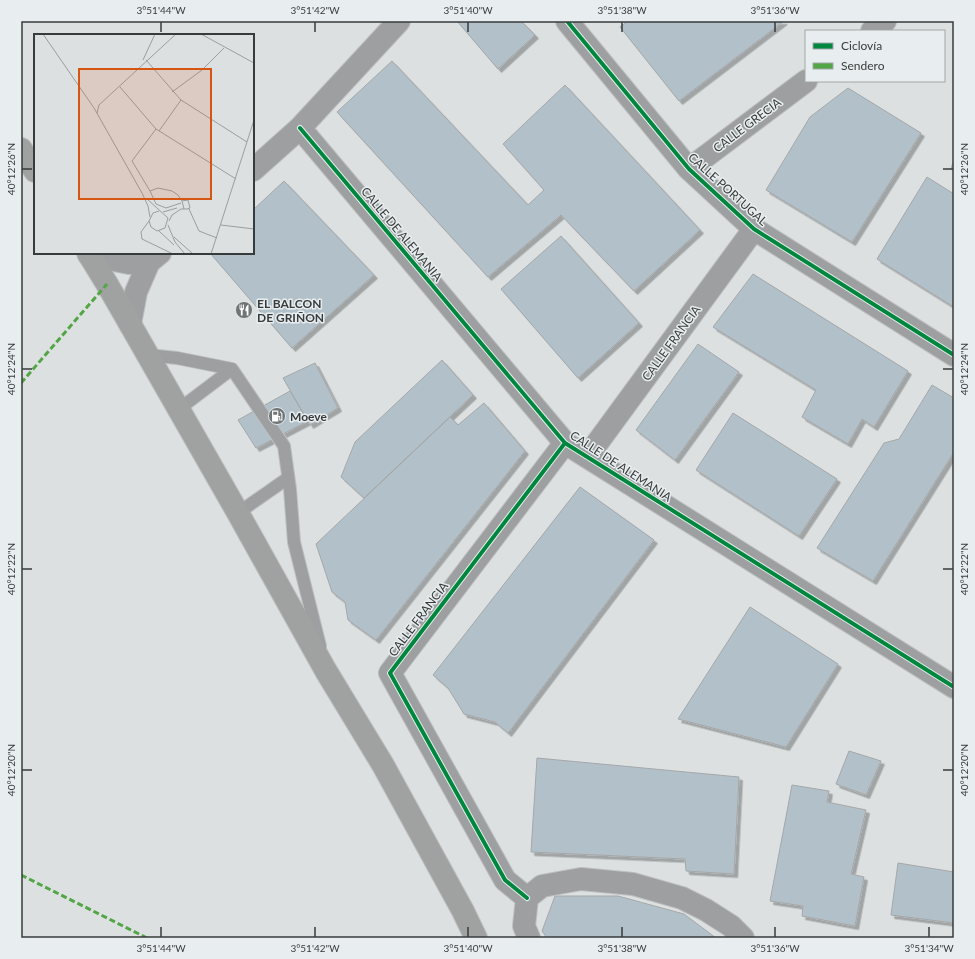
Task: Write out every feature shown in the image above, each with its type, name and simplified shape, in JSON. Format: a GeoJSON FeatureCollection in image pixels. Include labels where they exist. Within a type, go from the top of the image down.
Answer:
{"type":"FeatureCollection","features":[{"type":"Feature","properties":{"kind":"main road"},"geometry":{"type":"LineString","coordinates":[[21,149],[34,169]]}},
{"type":"Feature","properties":{"kind":"main road"},"geometry":{"type":"LineString","coordinates":[[88,254],[179,409],[326,671],[383,765],[463,911],[476,938]]}},
{"type":"Feature","properties":{"kind":"main road"},"geometry":{"type":"LineString","coordinates":[[463,911],[484,938]]}},
{"type":"Feature","properties":{"kind":"street"},"geometry":{"type":"LineString","coordinates":[[254,169],[300,128],[399,21]]}},
{"type":"Feature","properties":{"kind":"street","name":"CALLE PORTUGAL"},"geometry":{"type":"LineString","coordinates":[[567,21],[689,169],[754,229],[954,355]]}},
{"type":"Feature","properties":{"kind":"street"},"geometry":{"type":"LineString","coordinates":[[873,30],[885,21]]}},
{"type":"Feature","properties":{"kind":"street","name":"CALLE GRECIA"},"geometry":{"type":"LineString","coordinates":[[689,169],[805,82]]}},
{"type":"Feature","properties":{"kind":"street","name":"CALLE DE ALEMANIA"},"geometry":{"type":"LineString","coordinates":[[300,128],[565,443],[954,687]]}},
{"type":"Feature","properties":{"kind":"street","name":"CALLE FRANCIA"},"geometry":{"type":"LineString","coordinates":[[587,457],[754,229]]}},
{"type":"Feature","properties":{"kind":"street"},"geometry":{"type":"LineString","coordinates":[[88,254],[128,263],[154,258]]}},
{"type":"Feature","properties":{"kind":"street"},"geometry":{"type":"LineString","coordinates":[[130,324],[136,292],[154,258]]}},
{"type":"Feature","properties":{"kind":"street","name":"CALLE FRANCIA"},"geometry":{"type":"LineString","coordinates":[[527,898],[505,880],[390,673],[565,443]]}},
{"type":"Feature","properties":{"kind":"street"},"geometry":{"type":"LineString","coordinates":[[529,938],[524,926],[527,898],[542,886],[581,879],[633,884],[682,898],[706,910],[731,926],[743,938]]}},
{"type":"Feature","properties":{"kind":"lane"},"geometry":{"type":"LineString","coordinates":[[148,355],[177,358],[232,370],[284,446],[290,489],[294,542],[326,671]]}},
{"type":"Feature","properties":{"kind":"lane"},"geometry":{"type":"LineString","coordinates":[[179,409],[232,370]]}},
{"type":"Feature","properties":{"kind":"lane"},"geometry":{"type":"LineString","coordinates":[[238,513],[288,478]]}},
{"type":"Feature","properties":{"kind":"building"},"geometry":{"type":"Polygon","coordinates":[[[457,21],[521,21],[535,35],[498,69],[457,21]]]}},
{"type":"Feature","properties":{"kind":"building"},"geometry":{"type":"Polygon","coordinates":[[[628,21],[784,21],[679,101],[620,27],[628,21]]]}},
{"type":"Feature","properties":{"kind":"building"},"geometry":{"type":"Polygon","coordinates":[[[392,61],[528,205],[544,190],[503,144],[565,85],[700,230],[634,291],[561,215],[488,277],[337,112],[392,61]]]}},
{"type":"Feature","properties":{"kind":"building"},"geometry":{"type":"Polygon","coordinates":[[[848,88],[921,133],[852,242],[766,190],[810,117],[848,88]]]}},
{"type":"Feature","properties":{"kind":"building"},"geometry":{"type":"Polygon","coordinates":[[[954,159],[954,170],[951,169],[954,159]]]}},
{"type":"Feature","properties":{"kind":"building"},"geometry":{"type":"Polygon","coordinates":[[[927,177],[954,194],[954,307],[877,259],[927,177]]]}},
{"type":"Feature","properties":{"kind":"building"},"geometry":{"type":"Polygon","coordinates":[[[284,181],[374,275],[292,348],[211,254],[254,254],[254,209],[284,181]]]}},
{"type":"Feature","properties":{"kind":"building"},"geometry":{"type":"Polygon","coordinates":[[[561,236],[639,323],[578,378],[501,289],[561,236]]]}},
{"type":"Feature","properties":{"kind":"building"},"geometry":{"type":"Polygon","coordinates":[[[753,274],[908,371],[874,427],[862,419],[848,444],[802,417],[816,390],[713,327],[753,274]]]}},
{"type":"Feature","properties":{"kind":"building"},"geometry":{"type":"Polygon","coordinates":[[[698,344],[739,372],[675,460],[636,430],[698,344]]]}},
{"type":"Feature","properties":{"kind":"building"},"geometry":{"type":"Polygon","coordinates":[[[442,360],[473,395],[364,498],[341,477],[355,442],[442,360]]]}},
{"type":"Feature","properties":{"kind":"building"},"geometry":{"type":"Polygon","coordinates":[[[315,363],[338,408],[310,425],[283,378],[315,363]]]}},
{"type":"Feature","properties":{"kind":"building"},"geometry":{"type":"Polygon","coordinates":[[[932,385],[954,398],[954,452],[873,581],[817,548],[884,443],[899,439],[932,385]]]}},
{"type":"Feature","properties":{"kind":"building"},"geometry":{"type":"Polygon","coordinates":[[[290,391],[308,421],[256,448],[238,420],[290,391]]]}},
{"type":"Feature","properties":{"kind":"building"},"geometry":{"type":"Polygon","coordinates":[[[484,403],[525,451],[376,640],[348,620],[345,602],[332,592],[316,544],[450,417],[458,425],[484,403]]]}},
{"type":"Feature","properties":{"kind":"building"},"geometry":{"type":"Polygon","coordinates":[[[733,413],[837,479],[799,536],[696,470],[733,413]]]}},
{"type":"Feature","properties":{"kind":"building"},"geometry":{"type":"Polygon","coordinates":[[[580,487],[654,540],[508,733],[495,722],[464,714],[448,688],[433,675],[580,487]]]}},
{"type":"Feature","properties":{"kind":"building"},"geometry":{"type":"Polygon","coordinates":[[[750,607],[838,664],[786,747],[678,719],[750,607]]]}},
{"type":"Feature","properties":{"kind":"building"},"geometry":{"type":"Polygon","coordinates":[[[849,751],[881,761],[866,795],[836,784],[849,751]]]}},
{"type":"Feature","properties":{"kind":"building"},"geometry":{"type":"Polygon","coordinates":[[[537,758],[739,777],[734,874],[686,871],[685,859],[531,852],[537,758]]]}},
{"type":"Feature","properties":{"kind":"building"},"geometry":{"type":"Polygon","coordinates":[[[792,785],[829,791],[827,802],[866,810],[851,874],[864,877],[855,926],[802,916],[803,906],[770,901],[792,785]]]}},
{"type":"Feature","properties":{"kind":"building"},"geometry":{"type":"Polygon","coordinates":[[[898,863],[954,872],[954,923],[891,915],[898,863]]]}},
{"type":"Feature","properties":{"kind":"building"},"geometry":{"type":"Polygon","coordinates":[[[555,896],[618,896],[684,914],[716,938],[547,938],[542,931],[555,896]]]}},
{"type":"Feature","properties":{"kind":"marked path"},"geometry":{"type":"LineString","coordinates":[[21,383],[107,284]]}},
{"type":"Feature","properties":{"kind":"marked path"},"geometry":{"type":"LineString","coordinates":[[21,875],[147,938]]}},
{"type":"Feature","properties":{"kind":"cycle path"},"geometry":{"type":"LineString","coordinates":[[567,21],[689,169],[754,229],[954,355]]}},
{"type":"Feature","properties":{"kind":"cycle path"},"geometry":{"type":"LineString","coordinates":[[300,128],[565,443],[954,687]]}},
{"type":"Feature","properties":{"kind":"cycle path"},"geometry":{"type":"LineString","coordinates":[[527,898],[505,880],[390,673],[565,443]]}},
{"type":"Feature","properties":{"kind":"place","name":"EL BALCON DE GRIÑON"},"geometry":{"type":"Point","coordinates":[244,310]}},
{"type":"Feature","properties":{"kind":"place","name":"Moeve"},"geometry":{"type":"Point","coordinates":[277,416]}}]}
